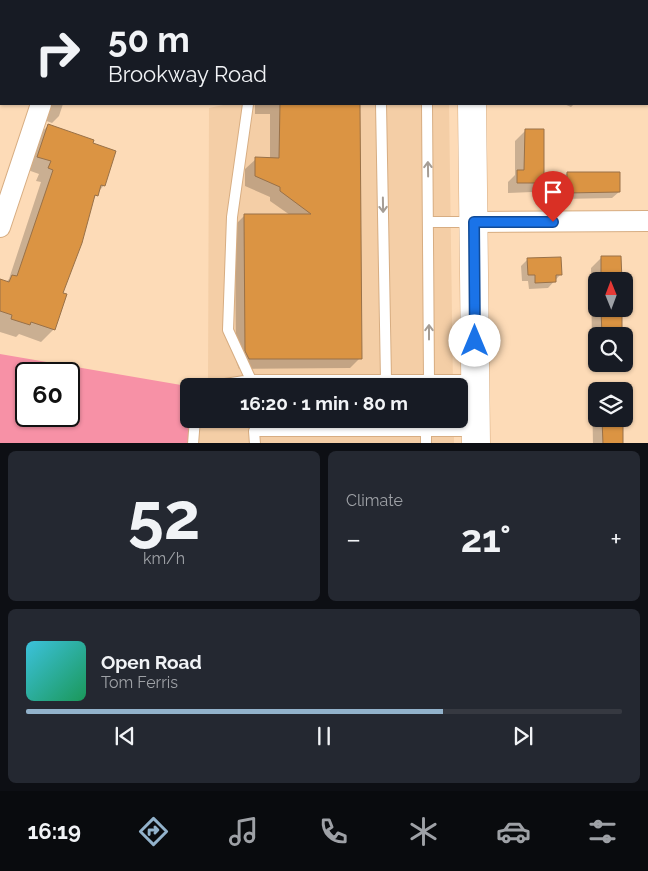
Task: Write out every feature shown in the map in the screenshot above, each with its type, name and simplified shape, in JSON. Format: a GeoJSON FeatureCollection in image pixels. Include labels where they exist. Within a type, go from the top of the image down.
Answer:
{"type":"FeatureCollection","features":[{"type":"Feature","properties":{"kind":"main road"},"geometry":{"type":"LineString","coordinates":[[472,105],[476,437]]}},
{"type":"Feature","properties":{"kind":"street"},"geometry":{"type":"LineString","coordinates":[[0,227],[41,105]]}},
{"type":"Feature","properties":{"kind":"street"},"geometry":{"type":"LineString","coordinates":[[474,222],[648,221]]}},
{"type":"Feature","properties":{"kind":"lane"},"geometry":{"type":"LineString","coordinates":[[248,105],[232,216],[228,330],[250,378]]}},
{"type":"Feature","properties":{"kind":"lane"},"geometry":{"type":"LineString","coordinates":[[381,105],[386,378]]}},
{"type":"Feature","properties":{"kind":"lane"},"geometry":{"type":"LineString","coordinates":[[427,105],[429,378]]}},
{"type":"Feature","properties":{"kind":"lane"},"geometry":{"type":"LineString","coordinates":[[429,222],[474,222]]}},
{"type":"Feature","properties":{"kind":"lane"},"geometry":{"type":"LineString","coordinates":[[468,380],[475,380]]}},
{"type":"Feature","properties":{"kind":"lane"},"geometry":{"type":"LineString","coordinates":[[193,443],[194,428]]}},
{"type":"Feature","properties":{"kind":"lane"},"geometry":{"type":"LineString","coordinates":[[255,443],[254,431],[426,431],[476,437]]}},
{"type":"Feature","properties":{"kind":"lane"},"geometry":{"type":"LineString","coordinates":[[426,431],[426,443]]}},
{"type":"Feature","properties":{"kind":"shaded area"},"geometry":{"type":"Polygon","coordinates":[[[223,105],[449,105],[453,378],[208,378],[209,108],[223,105]]]}},
{"type":"Feature","properties":{"kind":"shaded area"},"geometry":{"type":"Polygon","coordinates":[[[0,354],[47,362],[15,362],[15,427],[80,427],[80,368],[180,385],[180,428],[189,428],[188,443],[0,443],[0,354]]]}},
{"type":"Feature","properties":{"kind":"shaded area"},"geometry":{"type":"Polygon","coordinates":[[[189,428],[454,428],[454,443],[188,443],[189,428]]]}},
{"type":"Feature","properties":{"kind":"building"},"geometry":{"type":"Polygon","coordinates":[[[280,105],[360,105],[362,359],[249,359],[245,351],[244,214],[311,214],[280,191],[280,187],[255,176],[255,157],[279,158],[280,105]]]}},
{"type":"Feature","properties":{"kind":"building"},"geometry":{"type":"Polygon","coordinates":[[[48,124],[94,140],[93,143],[116,151],[105,186],[101,185],[98,196],[95,195],[82,243],[63,293],[67,294],[55,330],[31,322],[30,325],[11,319],[12,315],[0,311],[0,279],[9,282],[12,275],[17,276],[53,170],[48,168],[51,161],[37,157],[48,124]]]}},
{"type":"Feature","properties":{"kind":"building"},"geometry":{"type":"Polygon","coordinates":[[[525,129],[544,129],[544,183],[517,183],[517,170],[524,170],[525,129]]]}},
{"type":"Feature","properties":{"kind":"building"},"geometry":{"type":"Polygon","coordinates":[[[567,172],[620,172],[620,192],[567,193],[567,172]]]}},
{"type":"Feature","properties":{"kind":"building"},"geometry":{"type":"Polygon","coordinates":[[[601,256],[621,256],[622,272],[601,272],[601,256]]]}},
{"type":"Feature","properties":{"kind":"building"},"geometry":{"type":"Polygon","coordinates":[[[561,257],[562,275],[556,275],[556,282],[535,283],[535,275],[528,275],[527,258],[561,257]]]}},
{"type":"Feature","properties":{"kind":"building"},"geometry":{"type":"Polygon","coordinates":[[[601,318],[622,318],[622,327],[602,327],[601,318]]]}},
{"type":"Feature","properties":{"kind":"building"},"geometry":{"type":"Polygon","coordinates":[[[602,427],[623,427],[623,443],[603,443],[602,427]]]}},
{"type":"Feature","properties":{"kind":"route"},"geometry":{"type":"LineString","coordinates":[[475,341],[474,222],[553,222]]}}]}
